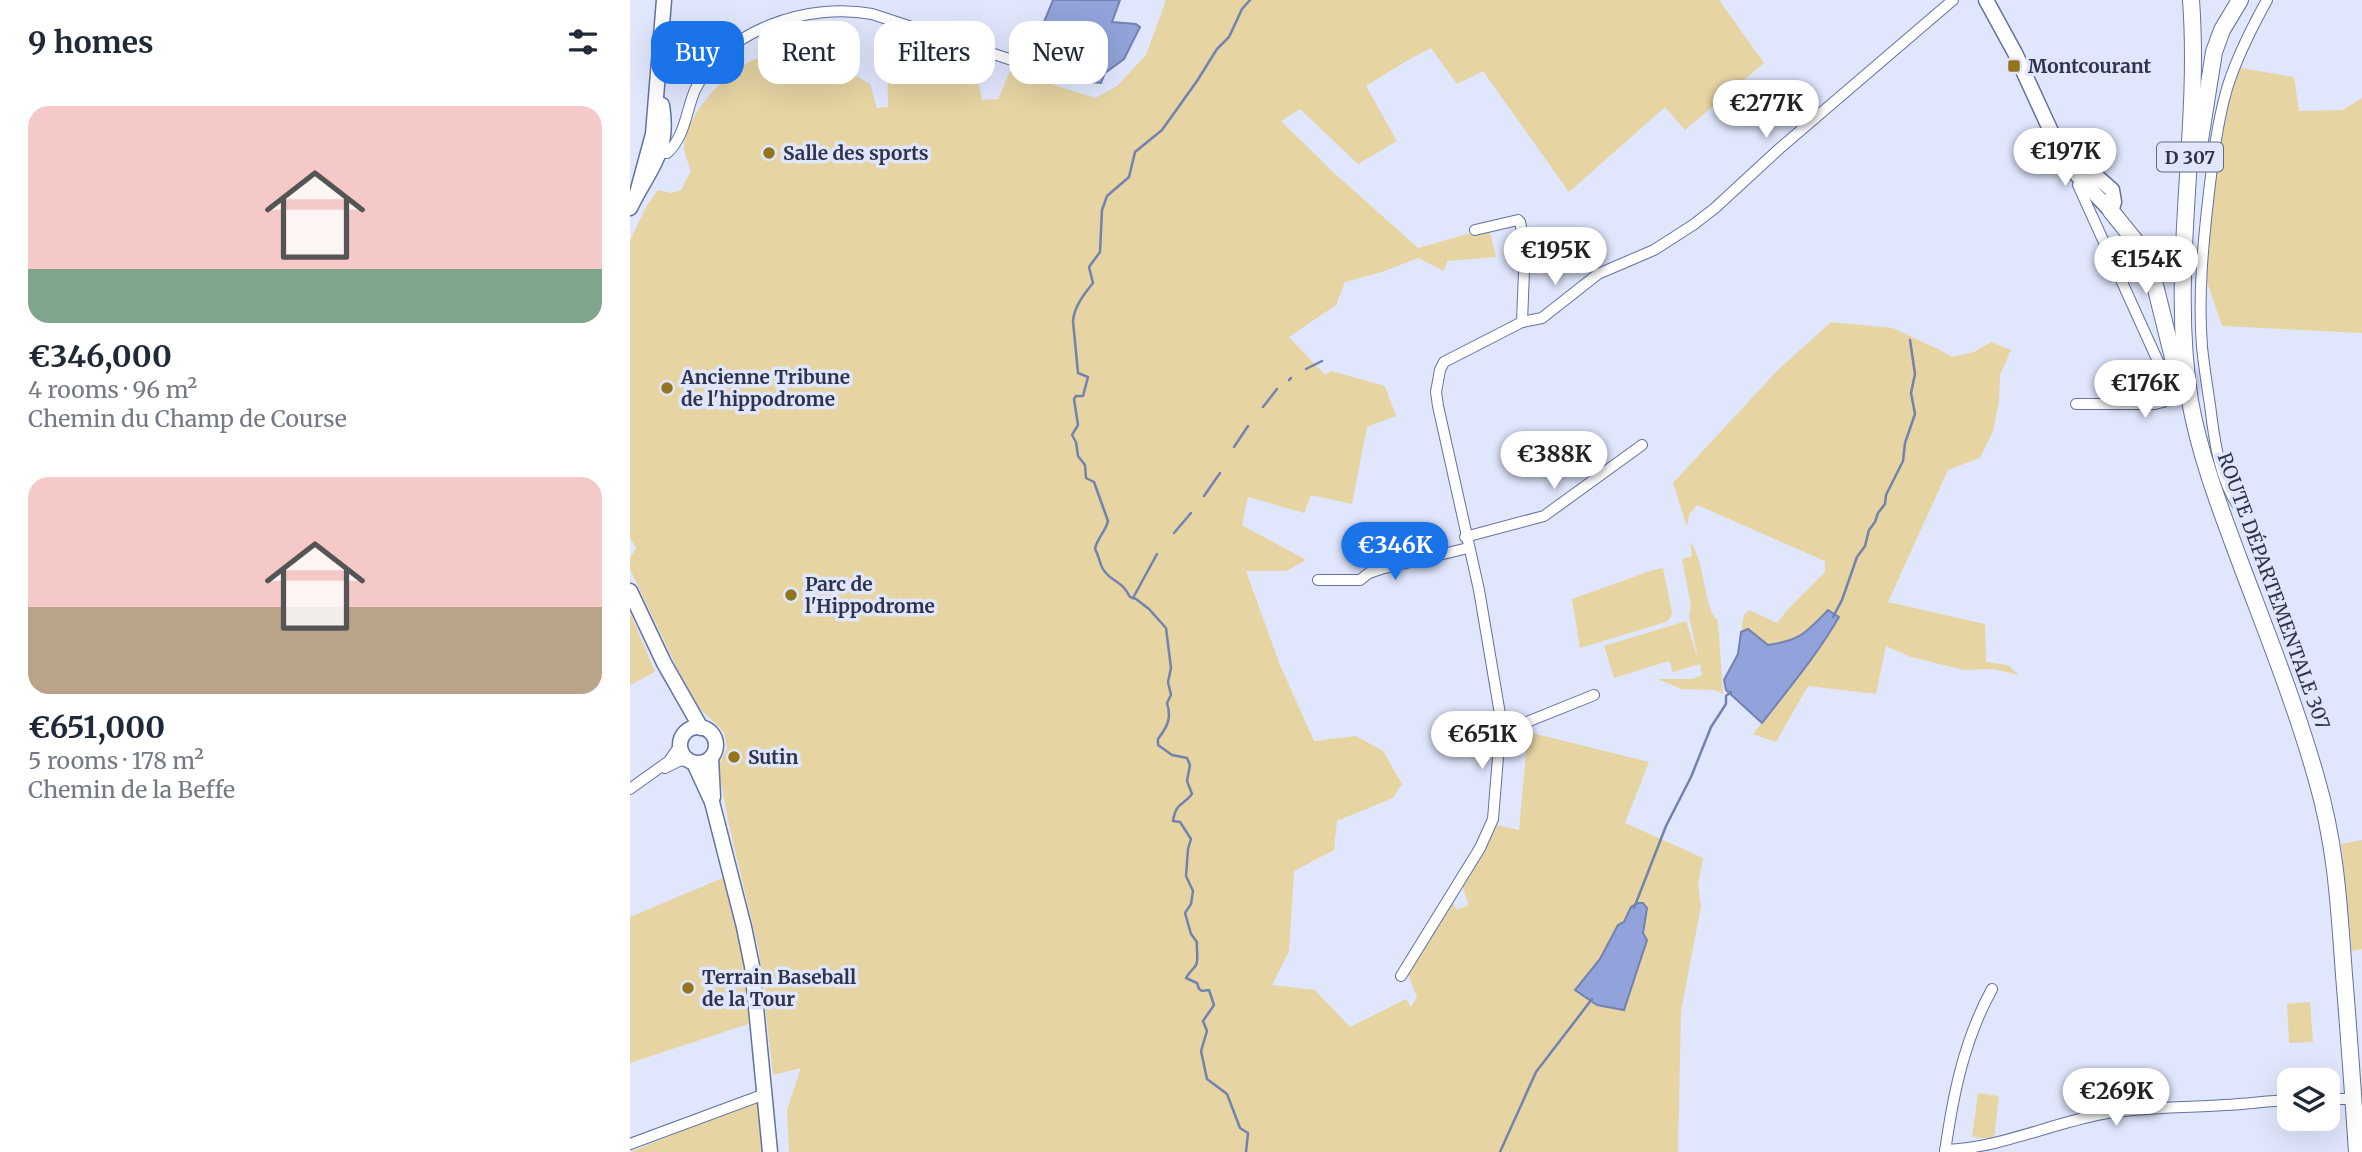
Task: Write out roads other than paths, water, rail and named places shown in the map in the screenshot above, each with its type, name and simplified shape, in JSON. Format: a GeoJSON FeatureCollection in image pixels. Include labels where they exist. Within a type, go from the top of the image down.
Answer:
{"type":"FeatureCollection","features":[{"type":"Feature","properties":{"kind":"main road","name":"ROUTE DÉPARTEMENTALE 307"},"geometry":{"type":"LineString","coordinates":[[2191,0],[2193,73],[2183,314],[2186,373],[2197,438],[2218,502],[2291,695],[2317,778],[2332,838],[2338,883],[2357,1152]]}},
{"type":"Feature","properties":{"kind":"main road"},"geometry":{"type":"LineString","coordinates":[[2183,314],[2201,130],[2211,67],[2222,30],[2240,0]]}},
{"type":"Feature","properties":{"kind":"main road"},"geometry":{"type":"LineString","coordinates":[[2110,211],[2141,248],[2152,273],[2194,444],[2218,502]]}},
{"type":"Feature","properties":{"kind":"street"},"geometry":{"type":"LineString","coordinates":[[630,208],[634,191],[655,153],[659,132],[664,0]]}},
{"type":"Feature","properties":{"kind":"street"},"geometry":{"type":"LineString","coordinates":[[1401,976],[1480,848],[1491,826],[1495,807],[1501,720],[1479,590],[1438,407],[1436,392],[1444,362],[1522,322],[1542,318],[1598,274],[1665,244],[1708,214],[1952,0]]}},
{"type":"Feature","properties":{"kind":"street"},"geometry":{"type":"LineString","coordinates":[[1986,0],[2015,53],[2066,162],[2110,211],[2096,228]]}},
{"type":"Feature","properties":{"kind":"street"},"geometry":{"type":"LineString","coordinates":[[2239,507],[2228,486],[2213,428],[2202,347],[2202,267],[2211,174],[2221,112],[2242,50],[2267,0]]}},
{"type":"Feature","properties":{"kind":"street"},"geometry":{"type":"LineString","coordinates":[[655,153],[667,153],[676,145],[696,89],[715,60],[774,22],[789,17],[850,9],[872,13],[1009,59]]}},
{"type":"Feature","properties":{"kind":"street"},"geometry":{"type":"LineString","coordinates":[[659,132],[684,122]]}},
{"type":"Feature","properties":{"kind":"street"},"geometry":{"type":"LineString","coordinates":[[2076,404],[2155,404],[2163,402],[2167,396],[2166,379],[2078,185]]}},
{"type":"Feature","properties":{"kind":"street"},"geometry":{"type":"LineString","coordinates":[[1475,230],[1510,220],[1520,222],[1525,245],[1522,322]]}},
{"type":"Feature","properties":{"kind":"street"},"geometry":{"type":"LineString","coordinates":[[1465,537],[1544,516],[1642,445]]}},
{"type":"Feature","properties":{"kind":"street"},"geometry":{"type":"LineString","coordinates":[[1318,580],[1360,580],[1381,569],[1468,548]]}},
{"type":"Feature","properties":{"kind":"street"},"geometry":{"type":"LineString","coordinates":[[630,591],[664,663],[701,728]]}},
{"type":"Feature","properties":{"kind":"street"},"geometry":{"type":"LineString","coordinates":[[664,663],[680,710],[681,751],[691,762],[712,802],[744,926],[752,966],[770,1152]]}},
{"type":"Feature","properties":{"kind":"street"},"geometry":{"type":"LineString","coordinates":[[1501,720],[1510,725],[1522,724],[1594,695]]}},
{"type":"Feature","properties":{"kind":"street"},"geometry":{"type":"LineString","coordinates":[[630,789],[669,761],[691,729],[701,728],[710,732],[716,741],[716,751],[710,759],[700,764],[679,761],[649,776]]}},
{"type":"Feature","properties":{"kind":"street"},"geometry":{"type":"LineString","coordinates":[[710,759],[712,802]]}},
{"type":"Feature","properties":{"kind":"street"},"geometry":{"type":"LineString","coordinates":[[1992,989],[1965,1050],[1946,1132],[1945,1151],[1994,1144],[2110,1113],[2277,1101]]}},
{"type":"Feature","properties":{"kind":"street"},"geometry":{"type":"LineString","coordinates":[[630,1143],[765,1094]]}},
{"type":"Feature","properties":{"kind":"street"},"geometry":{"type":"LineString","coordinates":[[2340,1098],[2353,1099]]}},
{"type":"Feature","properties":{"kind":"water"},"geometry":{"type":"Polygon","coordinates":[[[1053,0],[1120,0],[1112,22],[1136,24],[1140,27],[1124,59],[1108,71],[1108,21],[1044,21],[1053,0]]]}},
{"type":"Feature","properties":{"kind":"water"},"geometry":{"type":"Polygon","coordinates":[[[1828,610],[1839,617],[1812,658],[1762,723],[1726,690],[1724,680],[1738,654],[1741,632],[1748,629],[1768,645],[1779,643],[1801,635],[1828,610]]]}},
{"type":"Feature","properties":{"kind":"water"},"geometry":{"type":"Polygon","coordinates":[[[1643,903],[1647,908],[1643,933],[1647,940],[1624,1010],[1597,1005],[1575,990],[1600,959],[1631,907],[1643,903]]]}},
{"type":"Feature","properties":{"kind":"waterway"},"geometry":{"type":"LineString","coordinates":[[1246,1152],[1248,1133],[1240,1128],[1227,1094],[1207,1079],[1201,1051],[1207,1031],[1203,1021],[1214,1005],[1209,990],[1202,991],[1197,983],[1186,978],[1197,960],[1197,942],[1191,934],[1185,913],[1191,904],[1193,891],[1186,876],[1191,839],[1180,822],[1173,821],[1178,807],[1192,794],[1187,781],[1190,765],[1187,758],[1172,755],[1158,745],[1158,739],[1168,722],[1167,703],[1171,695],[1166,628],[1149,609],[1130,597],[1124,587],[1108,576],[1102,567],[1095,549],[1108,521],[1094,482],[1086,478],[1085,465],[1078,456],[1072,435],[1078,425],[1074,399],[1076,396],[1083,396],[1088,377],[1078,373],[1073,321],[1077,306],[1093,283],[1089,267],[1100,252],[1102,210],[1107,196],[1129,177],[1135,152],[1162,130],[1217,49],[1229,37],[1242,9],[1250,0]]}},
{"type":"Feature","properties":{"kind":"waterway"},"geometry":{"type":"LineString","coordinates":[[1833,617],[1857,557],[1865,546],[1869,530],[1885,504],[1886,495],[1903,461],[1905,443],[1915,414],[1911,393],[1915,374],[1910,340]]}},
{"type":"Feature","properties":{"kind":"waterway"},"geometry":{"type":"LineString","coordinates":[[1306,369],[1322,361]]}},
{"type":"Feature","properties":{"kind":"waterway"},"geometry":{"type":"LineString","coordinates":[[1263,407],[1277,389]]}},
{"type":"Feature","properties":{"kind":"waterway"},"geometry":{"type":"LineString","coordinates":[[1234,447],[1248,426]]}},
{"type":"Feature","properties":{"kind":"waterway"},"geometry":{"type":"LineString","coordinates":[[1204,496],[1220,473]]}},
{"type":"Feature","properties":{"kind":"waterway"},"geometry":{"type":"LineString","coordinates":[[1174,533],[1191,513]]}},
{"type":"Feature","properties":{"kind":"waterway"},"geometry":{"type":"LineString","coordinates":[[1133,598],[1157,554]]}},
{"type":"Feature","properties":{"kind":"waterway"},"geometry":{"type":"LineString","coordinates":[[1634,908],[1666,826],[1691,777],[1711,727],[1726,704],[1726,696],[1731,692]]}},
{"type":"Feature","properties":{"kind":"waterway"},"geometry":{"type":"LineString","coordinates":[[1500,1152],[1536,1072],[1592,999]]}},
{"type":"Feature","properties":{"kind":"place","name":"Montcourant"},"geometry":{"type":"Point","coordinates":[2014,66]}},
{"type":"Feature","properties":{"kind":"place","name":"Salle des sports"},"geometry":{"type":"Point","coordinates":[769,153]}},
{"type":"Feature","properties":{"kind":"place","name":"Ancienne Tribune de l'hippodrome"},"geometry":{"type":"Point","coordinates":[667,388]}},
{"type":"Feature","properties":{"kind":"place","name":"Parc de l'Hippodrome"},"geometry":{"type":"Point","coordinates":[791,595]}},
{"type":"Feature","properties":{"kind":"place","name":"Sutin"},"geometry":{"type":"Point","coordinates":[734,757]}},
{"type":"Feature","properties":{"kind":"place","name":"Terrain Baseball de la Tour"},"geometry":{"type":"Point","coordinates":[688,988]}}]}
